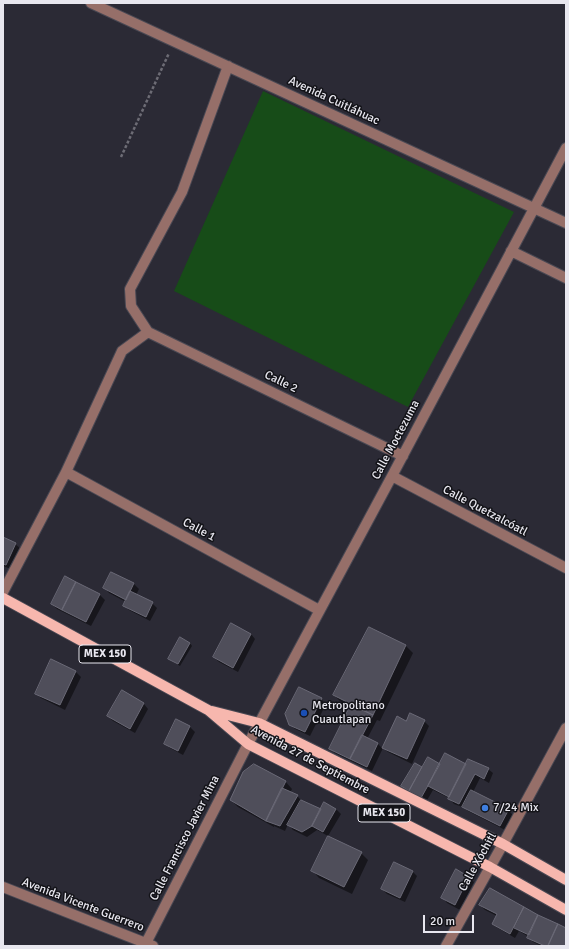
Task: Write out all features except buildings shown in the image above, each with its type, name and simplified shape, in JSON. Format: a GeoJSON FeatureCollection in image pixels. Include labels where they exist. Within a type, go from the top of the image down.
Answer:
{"type":"FeatureCollection","features":[{"type":"Feature","properties":{"kind":"main road","name":"MEX 150"},"geometry":{"type":"LineString","coordinates":[[3,598],[208,710]]}},
{"type":"Feature","properties":{"kind":"main road","name":"Avenida 27 de Septiembre"},"geometry":{"type":"LineString","coordinates":[[208,710],[260,723],[503,844],[566,880]]}},
{"type":"Feature","properties":{"kind":"main road","name":"Avenida 27 de Septiembre"},"geometry":{"type":"LineString","coordinates":[[208,710],[248,744],[490,867],[566,910]]}},
{"type":"Feature","properties":{"kind":"street","name":"Avenida Cuitláhuac"},"geometry":{"type":"LineString","coordinates":[[91,3],[566,223]]}},
{"type":"Feature","properties":{"kind":"street"},"geometry":{"type":"LineString","coordinates":[[3,592],[66,472],[122,351],[148,332],[131,306],[130,289],[182,192],[228,66]]}},
{"type":"Feature","properties":{"kind":"street","name":"Calle Moctezuma"},"geometry":{"type":"LineString","coordinates":[[248,744],[566,148]]}},
{"type":"Feature","properties":{"kind":"street"},"geometry":{"type":"LineString","coordinates":[[511,251],[566,278]]}},
{"type":"Feature","properties":{"kind":"street","name":"Calle 2"},"geometry":{"type":"LineString","coordinates":[[148,332],[403,456]]}},
{"type":"Feature","properties":{"kind":"street","name":"Calle 1"},"geometry":{"type":"LineString","coordinates":[[66,472],[319,610]]}},
{"type":"Feature","properties":{"kind":"street","name":"Calle Quetzalcóatl"},"geometry":{"type":"LineString","coordinates":[[392,476],[566,568]]}},
{"type":"Feature","properties":{"kind":"street","name":"Calle Xóchitl"},"geometry":{"type":"LineString","coordinates":[[446,946],[566,728]]}},
{"type":"Feature","properties":{"kind":"street","name":"Calle Francisco Javier Mina"},"geometry":{"type":"LineString","coordinates":[[149,945],[248,744]]}},
{"type":"Feature","properties":{"kind":"street","name":"Avenida Vicente Guerrero"},"geometry":{"type":"LineString","coordinates":[[3,887],[149,945]]}},
{"type":"Feature","properties":{"kind":"path"},"geometry":{"type":"LineString","coordinates":[[121,157],[174,42]]}},
{"type":"Feature","properties":{"kind":"green space"},"geometry":{"type":"Polygon","coordinates":[[[263,91],[514,212],[408,407],[174,291],[263,91]]]}},
{"type":"Feature","properties":{"kind":"place","name":"Metropolitano Cuautlapan"},"geometry":{"type":"Point","coordinates":[304,713]}},
{"type":"Feature","properties":{"kind":"place","name":"7/24 Mix"},"geometry":{"type":"Point","coordinates":[485,808]}}]}
